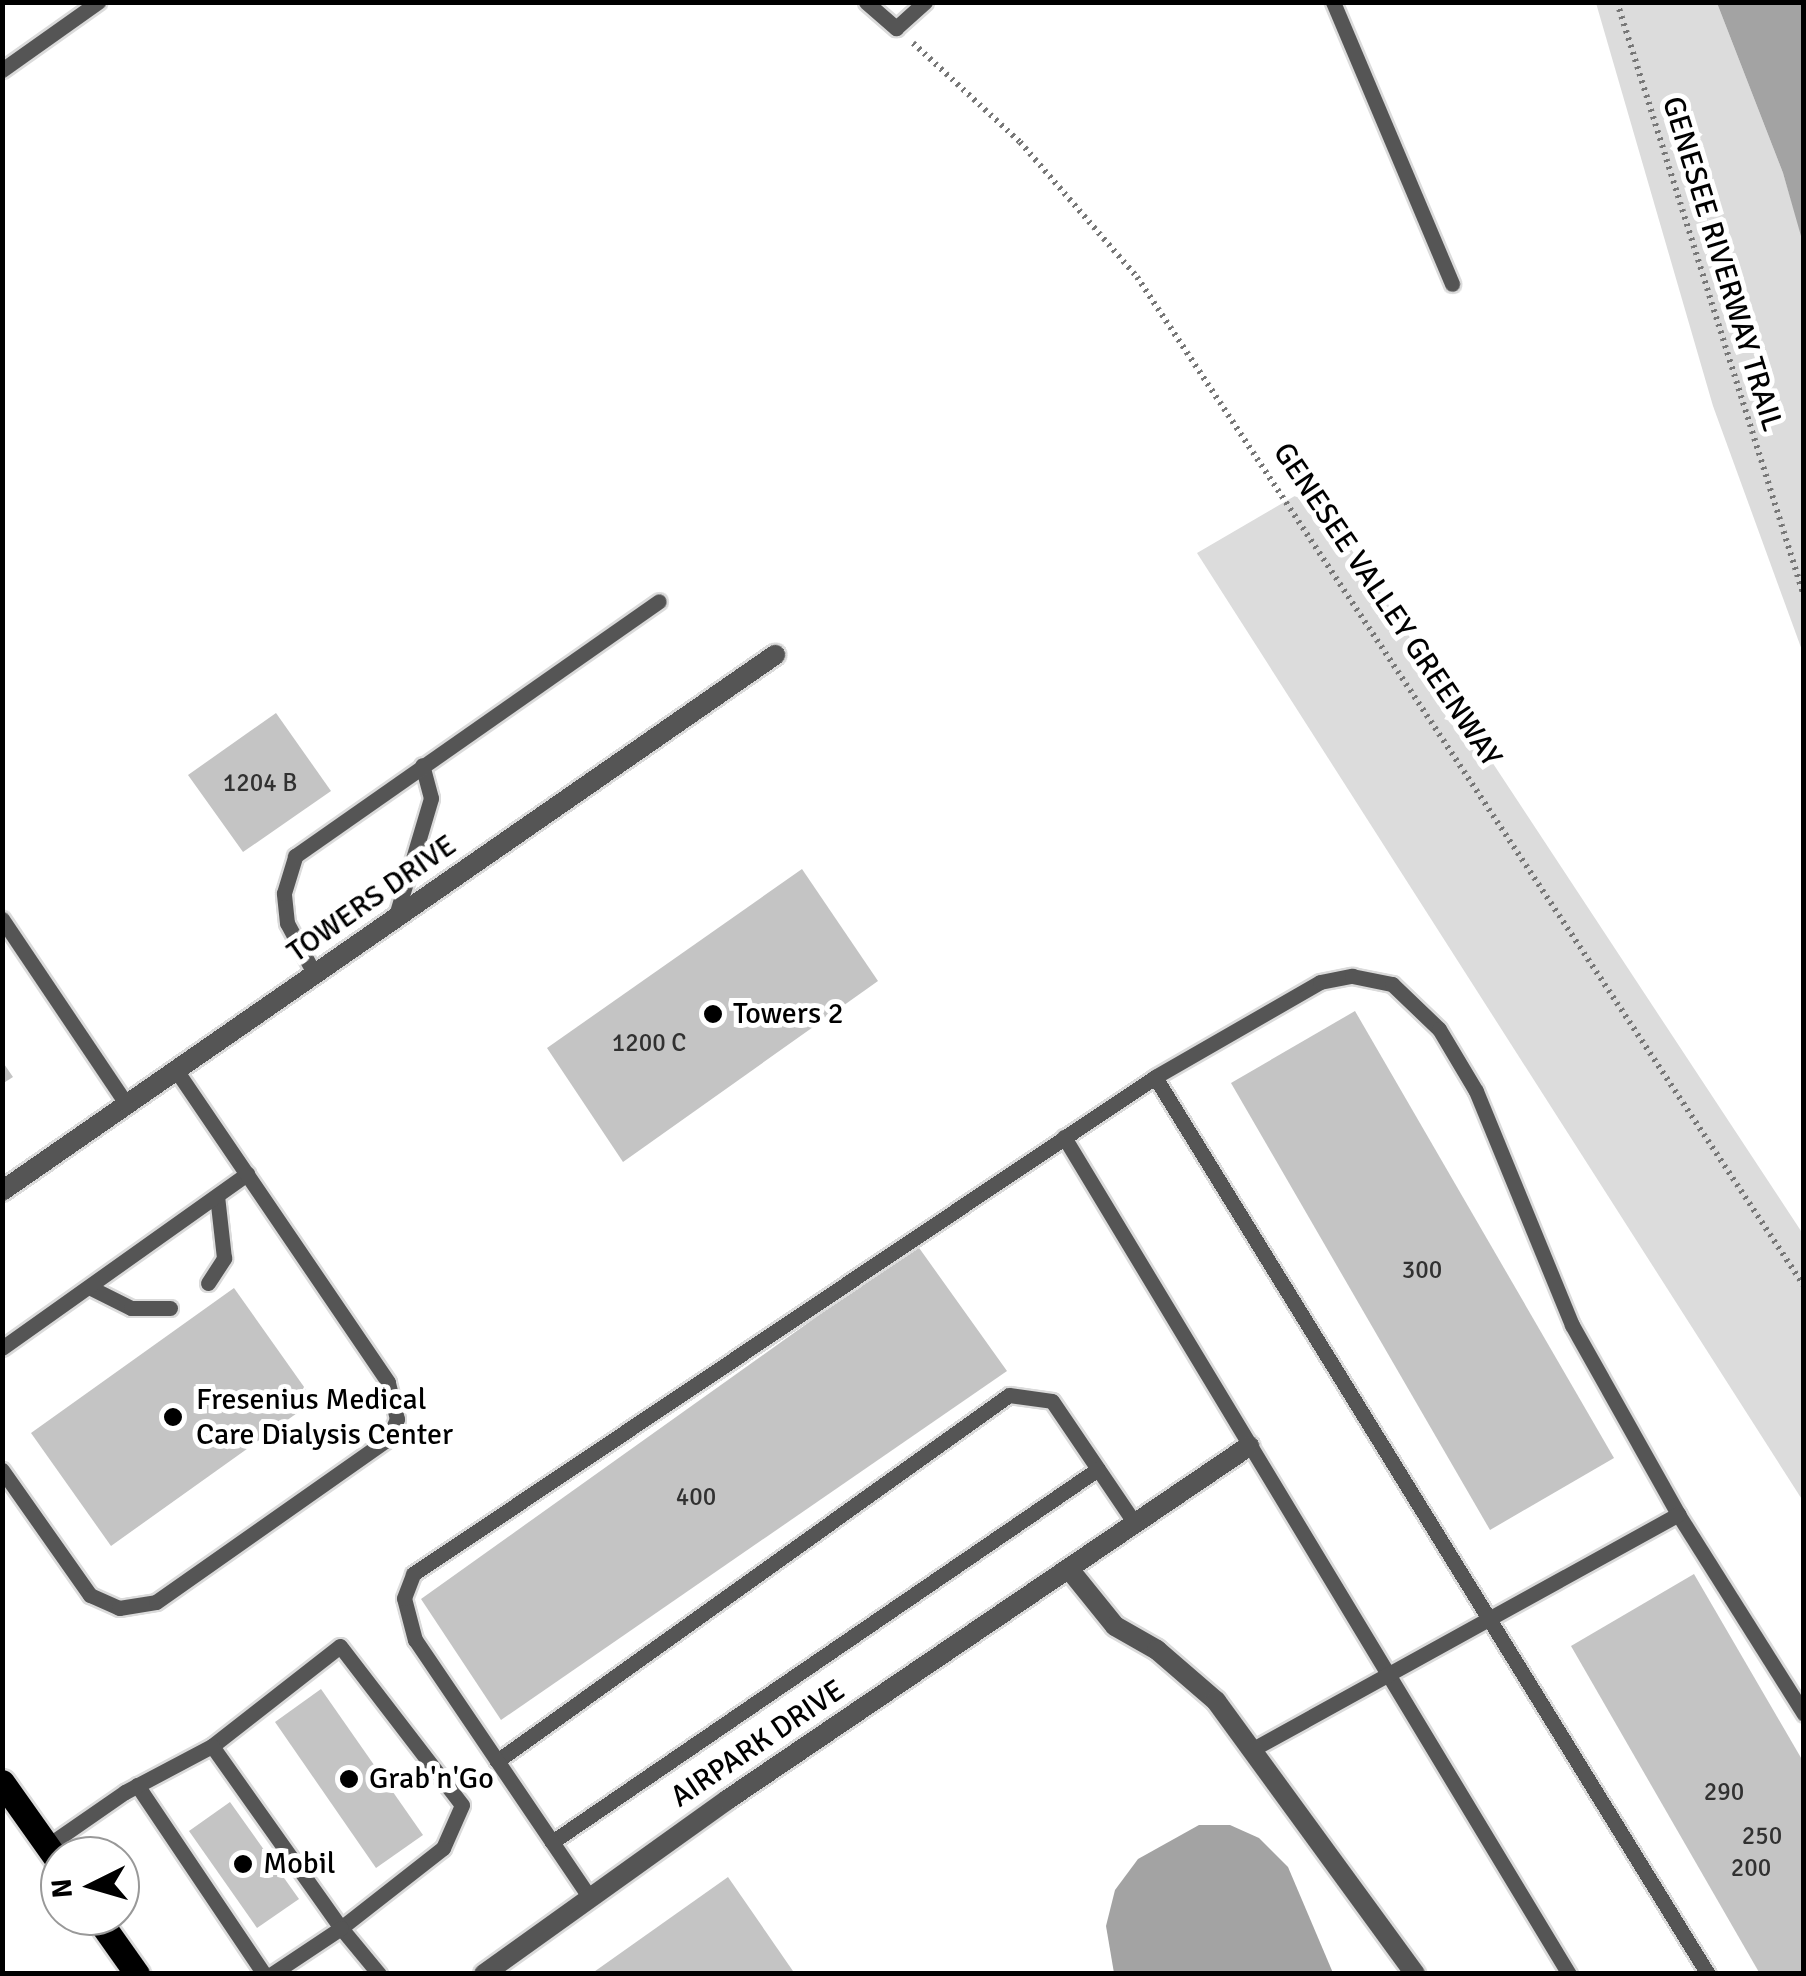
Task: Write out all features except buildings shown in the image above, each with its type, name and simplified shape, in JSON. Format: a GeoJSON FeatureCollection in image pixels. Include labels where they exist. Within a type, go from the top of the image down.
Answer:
{"type":"FeatureCollection","features":[{"type":"Feature","properties":{"kind":"main road"},"geometry":{"type":"LineString","coordinates":[[2,1782],[40,1836]]}},
{"type":"Feature","properties":{"kind":"main road"},"geometry":{"type":"LineString","coordinates":[[110,1936],[136,1974]]}},
{"type":"Feature","properties":{"kind":"street","name":"TOWERS DRIVE"},"geometry":{"type":"LineString","coordinates":[[2,1191],[776,655]]}},
{"type":"Feature","properties":{"kind":"street","name":"AIRPARK DRIVE"},"geometry":{"type":"LineString","coordinates":[[484,1974],[1134,1522],[1250,1446]]}},
{"type":"Feature","properties":{"kind":"street"},"geometry":{"type":"LineString","coordinates":[[1069,1569],[1100,1612],[1197,1682],[1253,1749],[1415,1974]]}},
{"type":"Feature","properties":{"kind":"lane"},"geometry":{"type":"LineString","coordinates":[[2,70],[98,2]]}},
{"type":"Feature","properties":{"kind":"lane"},"geometry":{"type":"LineString","coordinates":[[866,2],[896,28],[925,2]]}},
{"type":"Feature","properties":{"kind":"lane"},"geometry":{"type":"LineString","coordinates":[[1333,2],[1452,284]]}},
{"type":"Feature","properties":{"kind":"lane"},"geometry":{"type":"LineString","coordinates":[[315,975],[287,923],[284,893],[295,856],[659,601]]}},
{"type":"Feature","properties":{"kind":"lane"},"geometry":{"type":"LineString","coordinates":[[395,919],[431,798],[422,766]]}},
{"type":"Feature","properties":{"kind":"lane"},"geometry":{"type":"LineString","coordinates":[[2,919],[128,1105]]}},
{"type":"Feature","properties":{"kind":"lane"},"geometry":{"type":"LineString","coordinates":[[590,1898],[415,1640],[404,1598],[413,1574],[1156,1077],[1320,982],[1352,976],[1392,984],[1439,1030],[1476,1091],[1572,1325],[1678,1514],[1804,1714]]}},
{"type":"Feature","properties":{"kind":"lane"},"geometry":{"type":"LineString","coordinates":[[2,1470],[90,1595],[119,1608],[156,1602],[388,1440],[397,1419],[388,1382],[177,1071]]}},
{"type":"Feature","properties":{"kind":"lane"},"geometry":{"type":"LineString","coordinates":[[1156,1077],[1708,1974]]}},
{"type":"Feature","properties":{"kind":"lane"},"geometry":{"type":"LineString","coordinates":[[1064,1137],[1569,1974]]}},
{"type":"Feature","properties":{"kind":"lane"},"geometry":{"type":"LineString","coordinates":[[2,1348],[248,1174]]}},
{"type":"Feature","properties":{"kind":"lane"},"geometry":{"type":"LineString","coordinates":[[208,1283],[224,1258],[218,1196]]}},
{"type":"Feature","properties":{"kind":"lane"},"geometry":{"type":"LineString","coordinates":[[89,1286],[131,1308],[170,1308]]}},
{"type":"Feature","properties":{"kind":"lane"},"geometry":{"type":"LineString","coordinates":[[497,1762],[1010,1395],[1052,1401],[1134,1522]]}},
{"type":"Feature","properties":{"kind":"lane"},"geometry":{"type":"LineString","coordinates":[[552,1842],[1098,1469]]}},
{"type":"Feature","properties":{"kind":"lane"},"geometry":{"type":"LineString","coordinates":[[1253,1749],[1488,1615],[1678,1514]]}},
{"type":"Feature","properties":{"kind":"lane"},"geometry":{"type":"LineString","coordinates":[[77,1836],[137,1785],[212,1746],[340,1646],[462,1804],[443,1848],[341,1928],[268,1974],[137,1785]]}},
{"type":"Feature","properties":{"kind":"lane"},"geometry":{"type":"LineString","coordinates":[[212,1746],[341,1928],[379,1974]]}},
{"type":"Feature","properties":{"kind":"lane"},"geometry":{"type":"LineString","coordinates":[[250,1830],[264,1819]]}},
{"type":"Feature","properties":{"kind":"lane"},"geometry":{"type":"LineString","coordinates":[[276,1868],[290,1857]]}},
{"type":"Feature","properties":{"kind":"lane"},"geometry":{"type":"LineString","coordinates":[[194,1870],[209,1859]]}},
{"type":"Feature","properties":{"kind":"lane"},"geometry":{"type":"LineString","coordinates":[[219,1908],[235,1896]]}},
{"type":"Feature","properties":{"kind":"path","name":"GENESEE RIVERWAY TRAIL"},"geometry":{"type":"LineString","coordinates":[[1617,2],[1804,596]]}},
{"type":"Feature","properties":{"kind":"path","name":"GENESEE VALLEY GREENWAY"},"geometry":{"type":"LineString","coordinates":[[896,28],[1020,142],[1137,277],[1804,1286]]}},
{"type":"Feature","properties":{"kind":"shaded area"},"geometry":{"type":"Polygon","coordinates":[[[1596,3],[1717,3],[1783,173],[1804,243],[1803,653],[1713,406],[1596,3]]]}},
{"type":"Feature","properties":{"kind":"shaded area"},"geometry":{"type":"Polygon","coordinates":[[[1717,3],[1803,3],[1803,243],[1783,173],[1717,3]]]}},
{"type":"Feature","properties":{"kind":"shaded area"},"geometry":{"type":"Polygon","coordinates":[[[1305,490],[1357,557],[1803,1234],[1803,1501],[1197,553],[1305,490]]]}},
{"type":"Feature","properties":{"kind":"shaded area"},"geometry":{"type":"Polygon","coordinates":[[[1199,1825],[1230,1825],[1259,1838],[1288,1867],[1333,1973],[1114,1973],[1106,1926],[1115,1890],[1138,1859],[1199,1825]]]}},
{"type":"Feature","properties":{"kind":"place","name":"Towers 2"},"geometry":{"type":"Point","coordinates":[713,1014]}},
{"type":"Feature","properties":{"kind":"place","name":"Fresenius Medical Care Dialysis Center"},"geometry":{"type":"Point","coordinates":[173,1417]}},
{"type":"Feature","properties":{"kind":"place","name":"Grab'n'Go"},"geometry":{"type":"Point","coordinates":[349,1779]}},
{"type":"Feature","properties":{"kind":"place","name":"Mobil"},"geometry":{"type":"Point","coordinates":[243,1864]}}]}
